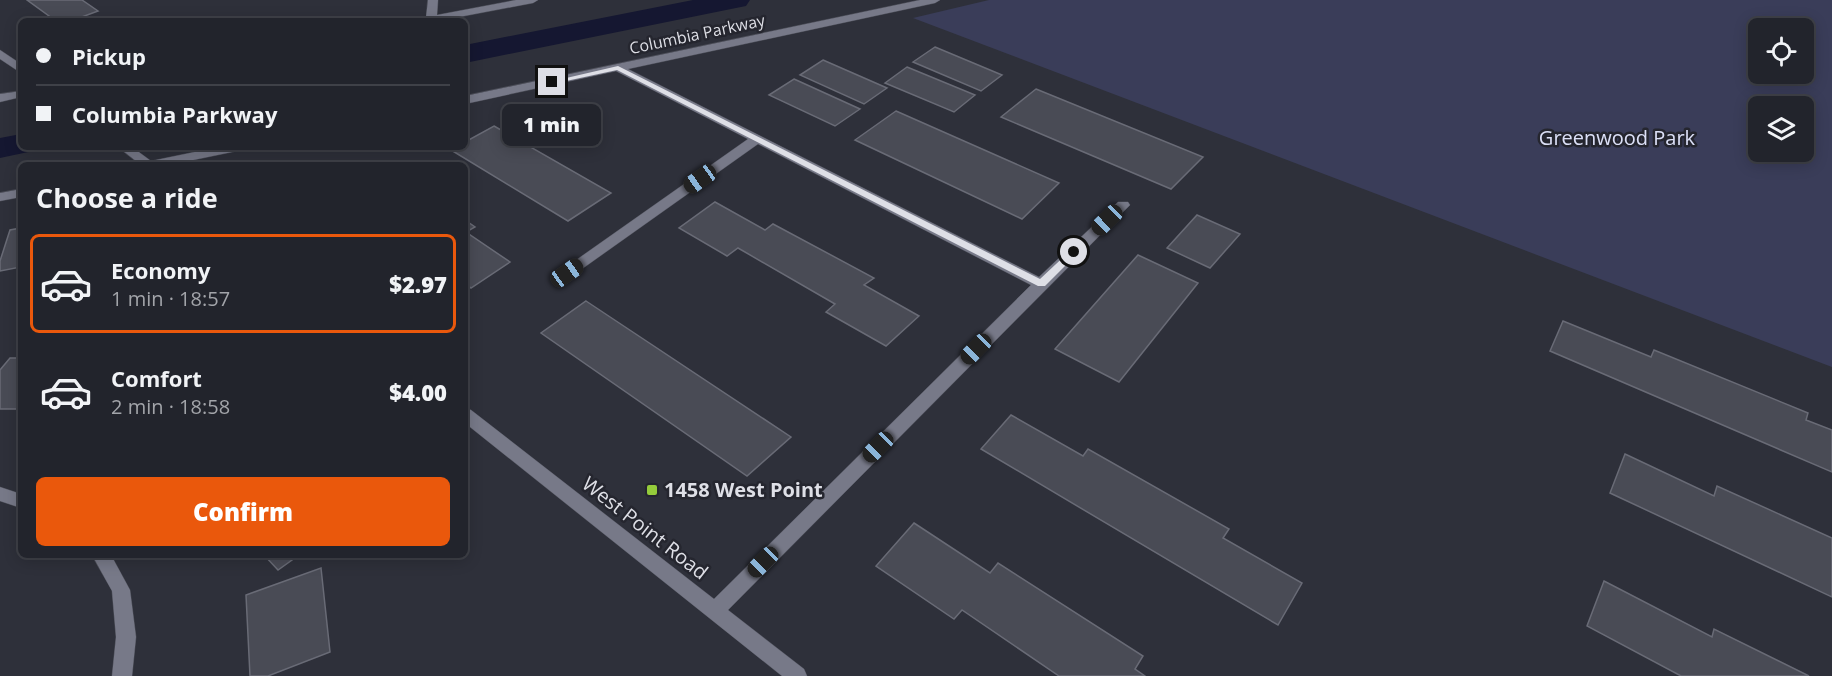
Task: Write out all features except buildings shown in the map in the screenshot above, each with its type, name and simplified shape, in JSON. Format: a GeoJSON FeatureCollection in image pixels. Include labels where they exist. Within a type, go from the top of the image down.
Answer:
{"type":"FeatureCollection","features":[{"type":"Feature","properties":{"kind":"street"},"geometry":{"type":"LineString","coordinates":[[427,18],[433,0]]}},
{"type":"Feature","properties":{"kind":"street"},"geometry":{"type":"LineString","coordinates":[[437,18],[533,0]]}},
{"type":"Feature","properties":{"kind":"street","name":"Columbia Parkway"},"geometry":{"type":"LineString","coordinates":[[468,99],[935,0]]}},
{"type":"Feature","properties":{"kind":"street"},"geometry":{"type":"LineString","coordinates":[[0,54],[18,68]]}},
{"type":"Feature","properties":{"kind":"street"},"geometry":{"type":"LineString","coordinates":[[618,68],[1041,284]]}},
{"type":"Feature","properties":{"kind":"street"},"geometry":{"type":"LineString","coordinates":[[0,98],[18,95]]}},
{"type":"Feature","properties":{"kind":"street"},"geometry":{"type":"LineString","coordinates":[[567,273],[758,139]]}},
{"type":"Feature","properties":{"kind":"street"},"geometry":{"type":"LineString","coordinates":[[128,150],[145,162]]}},
{"type":"Feature","properties":{"kind":"street"},"geometry":{"type":"LineString","coordinates":[[164,162],[222,150]]}},
{"type":"Feature","properties":{"kind":"street"},"geometry":{"type":"LineString","coordinates":[[0,197],[18,194]]}},
{"type":"Feature","properties":{"kind":"street"},"geometry":{"type":"LineString","coordinates":[[714,611],[1123,205]]}},
{"type":"Feature","properties":{"kind":"street","name":"West Point Road"},"geometry":{"type":"LineString","coordinates":[[468,416],[797,676]]}},
{"type":"Feature","properties":{"kind":"street"},"geometry":{"type":"LineString","coordinates":[[0,494],[18,500]]}},
{"type":"Feature","properties":{"kind":"street"},"geometry":{"type":"LineString","coordinates":[[103,558],[121,590],[126,637],[122,676]]}},
{"type":"Feature","properties":{"kind":"green space","name":"Greenwood Park"},"geometry":{"type":"Polygon","coordinates":[[[989,0],[1832,0],[1832,367],[913,18],[989,0]]]}},
{"type":"Feature","properties":{"kind":"waterway"},"geometry":{"type":"LineString","coordinates":[[468,53],[736,0]]}},
{"type":"Feature","properties":{"kind":"waterway"},"geometry":{"type":"LineString","coordinates":[[0,148],[18,145]]}},
{"type":"Feature","properties":{"kind":"place","name":"1458 West Point"},"geometry":{"type":"Point","coordinates":[652,490]}},
{"type":"Feature","properties":{"kind":"route"},"geometry":{"type":"LineString","coordinates":[[552,82],[618,68],[1041,284],[1074,252]]}}]}
